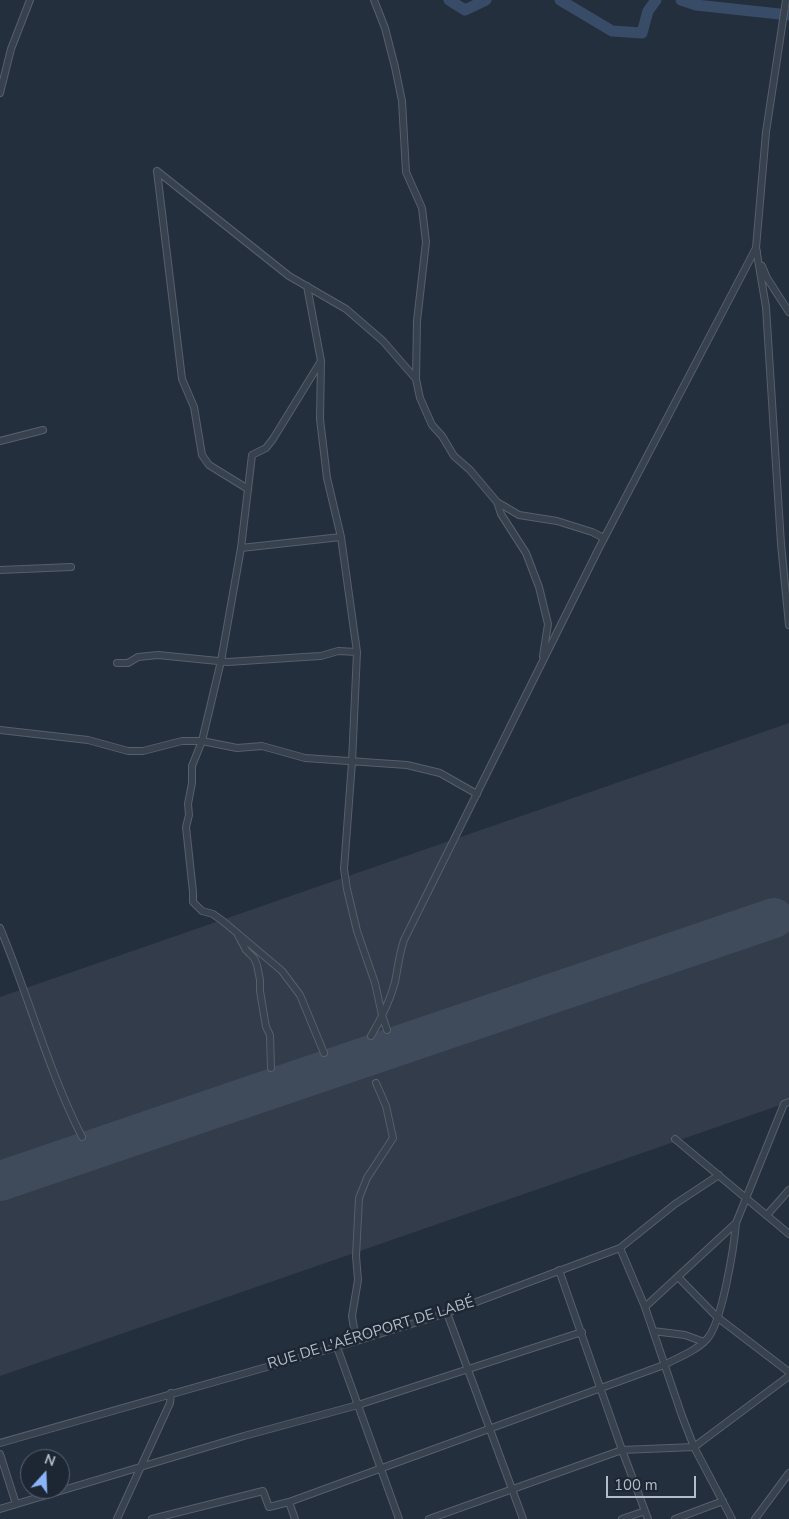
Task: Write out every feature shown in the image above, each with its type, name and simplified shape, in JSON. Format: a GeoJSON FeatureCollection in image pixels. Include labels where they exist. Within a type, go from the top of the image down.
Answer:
{"type":"FeatureCollection","features":[{"type":"Feature","properties":{"kind":"street"},"geometry":{"type":"LineString","coordinates":[[0,93],[11,49],[30,0]]}},
{"type":"Feature","properties":{"kind":"street"},"geometry":{"type":"LineString","coordinates":[[374,0],[385,28],[395,67],[402,101],[406,172],[422,208],[426,242],[417,321],[416,378],[420,398],[432,424],[454,456],[470,470],[497,502],[519,515],[557,521],[592,532],[604,538]]}},
{"type":"Feature","properties":{"kind":"street"},"geometry":{"type":"LineString","coordinates":[[786,0],[766,132],[756,248],[766,306],[780,544],[789,625]]}},
{"type":"Feature","properties":{"kind":"street"},"geometry":{"type":"LineString","coordinates":[[248,489],[209,466],[202,455],[194,407],[182,379],[157,171],[282,270],[346,309],[383,341],[416,378]]}},
{"type":"Feature","properties":{"kind":"street"},"geometry":{"type":"LineString","coordinates":[[756,248],[767,278],[789,312]]}},
{"type":"Feature","properties":{"kind":"street"},"geometry":{"type":"LineString","coordinates":[[371,1036],[386,1007],[395,981],[397,964],[404,940],[604,538],[756,248]]}},
{"type":"Feature","properties":{"kind":"street"},"geometry":{"type":"LineString","coordinates":[[307,286],[321,361],[320,419],[327,478],[341,537],[356,652],[352,762],[344,869],[357,931],[375,983],[387,1030]]}},
{"type":"Feature","properties":{"kind":"street"},"geometry":{"type":"LineString","coordinates":[[321,361],[274,439],[266,448],[252,455],[241,548],[221,661],[202,740],[192,766],[192,783],[188,804],[189,815],[186,826],[193,902],[196,907],[213,914],[282,971],[300,995],[324,1053]]}},
{"type":"Feature","properties":{"kind":"street"},"geometry":{"type":"LineString","coordinates":[[0,441],[43,430]]}},
{"type":"Feature","properties":{"kind":"street"},"geometry":{"type":"LineString","coordinates":[[497,502],[501,514],[526,553],[539,587],[548,624],[542,662]]}},
{"type":"Feature","properties":{"kind":"street"},"geometry":{"type":"LineString","coordinates":[[241,548],[341,537]]}},
{"type":"Feature","properties":{"kind":"street"},"geometry":{"type":"LineString","coordinates":[[0,570],[71,567]]}},
{"type":"Feature","properties":{"kind":"street"},"geometry":{"type":"LineString","coordinates":[[117,663],[128,663],[138,657],[158,655],[221,661],[321,656],[338,651],[356,652]]}},
{"type":"Feature","properties":{"kind":"street"},"geometry":{"type":"LineString","coordinates":[[0,730],[88,740],[128,751],[143,751],[182,741],[202,740],[237,748],[262,746],[305,758],[407,765],[440,773],[477,794]]}},
{"type":"Feature","properties":{"kind":"street"},"geometry":{"type":"LineString","coordinates":[[0,928],[13,959],[56,1084],[82,1137]]}},
{"type":"Feature","properties":{"kind":"street"},"geometry":{"type":"LineString","coordinates":[[237,932],[246,950],[254,958],[257,965],[266,1027],[270,1036],[271,1068]]}},
{"type":"Feature","properties":{"kind":"street"},"geometry":{"type":"LineString","coordinates":[[356,1341],[352,1316],[358,1280],[356,1256],[359,1198],[367,1178],[393,1138],[386,1106],[376,1083]]}},
{"type":"Feature","properties":{"kind":"street"},"geometry":{"type":"LineString","coordinates":[[152,1519],[179,1516],[263,1491],[269,1507],[289,1502],[664,1365],[696,1348],[708,1338],[717,1317],[731,1261],[736,1224],[786,1103]]}},
{"type":"Feature","properties":{"kind":"street"},"geometry":{"type":"LineString","coordinates":[[675,1139],[789,1234]]}},
{"type":"Feature","properties":{"kind":"street","name":"RUE DE L'AÉROPORT DE LABÉ"},"geometry":{"type":"LineString","coordinates":[[0,1443],[171,1393],[337,1348],[447,1313],[620,1248],[675,1204],[719,1175]]}},
{"type":"Feature","properties":{"kind":"street"},"geometry":{"type":"LineString","coordinates":[[767,1215],[789,1190]]}},
{"type":"Feature","properties":{"kind":"street"},"geometry":{"type":"LineString","coordinates":[[645,1307],[736,1224]]}},
{"type":"Feature","properties":{"kind":"street"},"geometry":{"type":"LineString","coordinates":[[620,1248],[645,1307],[694,1447],[732,1519]]}},
{"type":"Feature","properties":{"kind":"street"},"geometry":{"type":"LineString","coordinates":[[560,1270],[622,1450],[648,1519]]}},
{"type":"Feature","properties":{"kind":"street"},"geometry":{"type":"LineString","coordinates":[[678,1277],[717,1317],[789,1372]]}},
{"type":"Feature","properties":{"kind":"street"},"geometry":{"type":"LineString","coordinates":[[447,1313],[523,1519]]}},
{"type":"Feature","properties":{"kind":"street"},"geometry":{"type":"LineString","coordinates":[[653,1331],[685,1335],[704,1342]]}},
{"type":"Feature","properties":{"kind":"street"},"geometry":{"type":"LineString","coordinates":[[0,1508],[358,1405],[582,1332]]}},
{"type":"Feature","properties":{"kind":"street"},"geometry":{"type":"LineString","coordinates":[[337,1348],[399,1519]]}},
{"type":"Feature","properties":{"kind":"street"},"geometry":{"type":"LineString","coordinates":[[429,1519],[622,1450],[694,1447],[789,1376]]}},
{"type":"Feature","properties":{"kind":"street"},"geometry":{"type":"LineString","coordinates":[[117,1519],[170,1403],[171,1393]]}},
{"type":"Feature","properties":{"kind":"street"},"geometry":{"type":"LineString","coordinates":[[0,1454],[16,1504]]}},
{"type":"Feature","properties":{"kind":"street"},"geometry":{"type":"LineString","coordinates":[[755,1519],[789,1473]]}},
{"type":"Feature","properties":{"kind":"street"},"geometry":{"type":"LineString","coordinates":[[675,1519],[723,1501]]}},
{"type":"Feature","properties":{"kind":"street"},"geometry":{"type":"LineString","coordinates":[[289,1502],[295,1519]]}},
{"type":"Feature","properties":{"kind":"street"},"geometry":{"type":"LineString","coordinates":[[622,1519],[645,1511]]}},
{"type":"Feature","properties":{"kind":"shaded area"},"geometry":{"type":"Polygon","coordinates":[[[789,723],[789,1102],[0,1376],[0,997],[789,723]]]}},
{"type":"Feature","properties":{"kind":"waterway"},"geometry":{"type":"LineString","coordinates":[[449,0],[465,10],[486,0]]}},
{"type":"Feature","properties":{"kind":"waterway"},"geometry":{"type":"LineString","coordinates":[[560,0],[612,31],[642,33],[648,11],[656,0]]}},
{"type":"Feature","properties":{"kind":"waterway"},"geometry":{"type":"LineString","coordinates":[[681,0],[696,5],[789,15]]}},
{"type":"Feature","properties":{"kind":"runway"},"geometry":{"type":"LineString","coordinates":[[0,1181],[774,918]]}}]}
